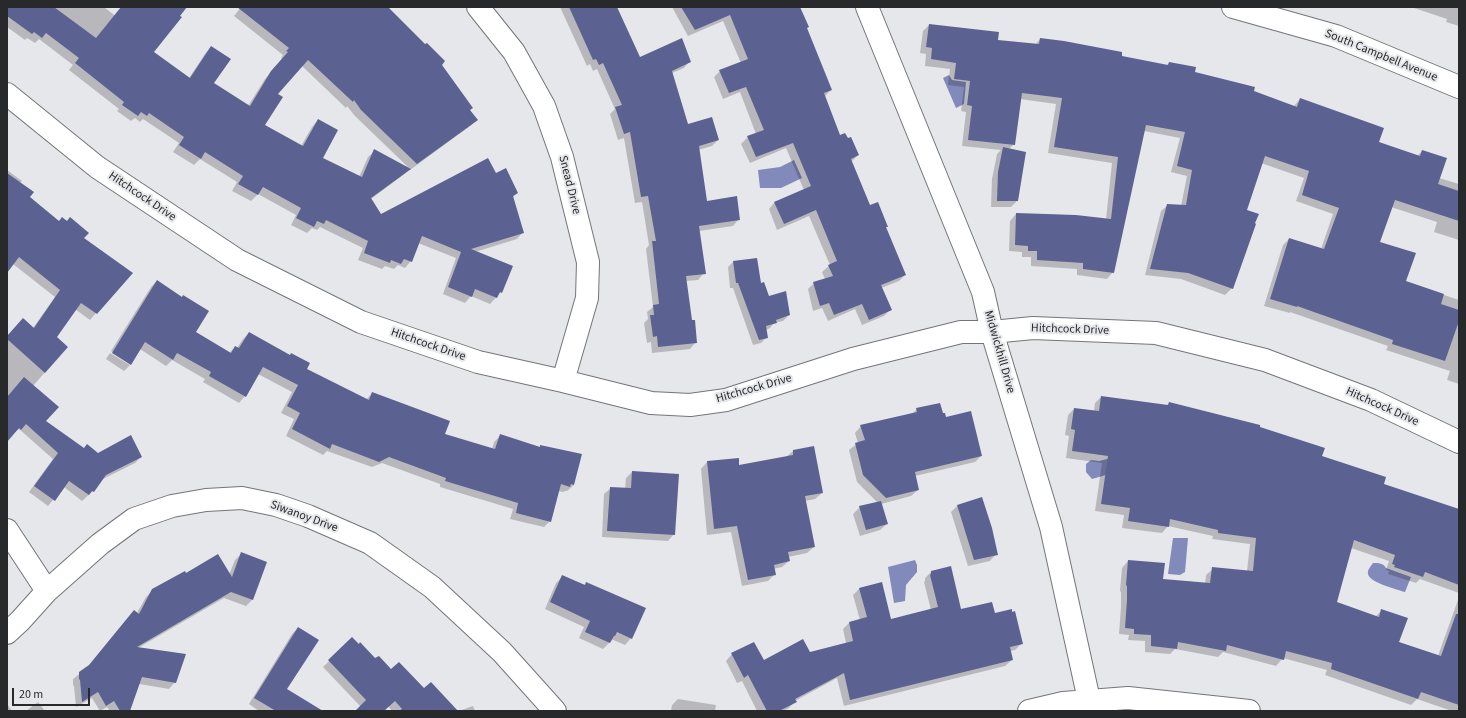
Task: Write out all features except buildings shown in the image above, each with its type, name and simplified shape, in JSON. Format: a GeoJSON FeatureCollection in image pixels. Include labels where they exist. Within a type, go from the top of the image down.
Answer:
{"type":"FeatureCollection","features":[{"type":"Feature","properties":{"kind":"street","name":"Snead Drive"},"geometry":{"type":"LineString","coordinates":[[478,7],[514,52],[544,106],[562,157],[588,262],[587,298],[563,381]]}},
{"type":"Feature","properties":{"kind":"street","name":"Midwickhill Drive"},"geometry":{"type":"LineString","coordinates":[[868,7],[984,292],[992,332],[1051,527],[1090,706]]}},
{"type":"Feature","properties":{"kind":"street","name":"South Campbell Avenue"},"geometry":{"type":"LineString","coordinates":[[1233,7],[1336,36],[1459,88]]}},
{"type":"Feature","properties":{"kind":"street","name":"Hitchcock Drive"},"geometry":{"type":"LineString","coordinates":[[7,94],[97,167],[237,260],[361,322],[478,362],[651,403],[690,405],[726,400],[854,359],[961,332],[992,332],[1033,328],[1156,333],[1265,360],[1371,400],[1459,442]]}},
{"type":"Feature","properties":{"kind":"street","name":"Siwanoy Drive"},"geometry":{"type":"LineString","coordinates":[[7,633],[47,591],[100,544],[134,519],[172,506],[206,500],[242,498],[276,505],[308,516],[370,542],[432,587],[502,652],[556,711]]}},
{"type":"Feature","properties":{"kind":"street"},"geometry":{"type":"LineString","coordinates":[[7,530],[47,591]]}},
{"type":"Feature","properties":{"kind":"street"},"geometry":{"type":"LineString","coordinates":[[1029,711],[1063,704],[1090,706],[1128,698],[1249,711]]}},
{"type":"Feature","properties":{"kind":"water"},"geometry":{"type":"Polygon","coordinates":[[[949,75],[952,80],[966,82],[964,104],[956,108],[943,78],[949,75]]]}},
{"type":"Feature","properties":{"kind":"water"},"geometry":{"type":"Polygon","coordinates":[[[794,160],[802,178],[781,188],[760,188],[758,170],[780,167],[794,160]]]}},
{"type":"Feature","properties":{"kind":"water"},"geometry":{"type":"Polygon","coordinates":[[[1111,458],[1113,473],[1092,479],[1086,472],[1086,464],[1091,460],[1099,461],[1111,458]]]}},
{"type":"Feature","properties":{"kind":"water"},"geometry":{"type":"Polygon","coordinates":[[[1173,538],[1188,538],[1185,572],[1180,575],[1168,574],[1173,538]]]}},
{"type":"Feature","properties":{"kind":"water"},"geometry":{"type":"Polygon","coordinates":[[[915,560],[917,572],[906,585],[905,601],[894,603],[888,567],[915,560]]]}},
{"type":"Feature","properties":{"kind":"water"},"geometry":{"type":"Polygon","coordinates":[[[1373,563],[1384,565],[1386,568],[1411,577],[1405,592],[1373,580],[1368,574],[1368,571],[1373,563]]]}}]}
